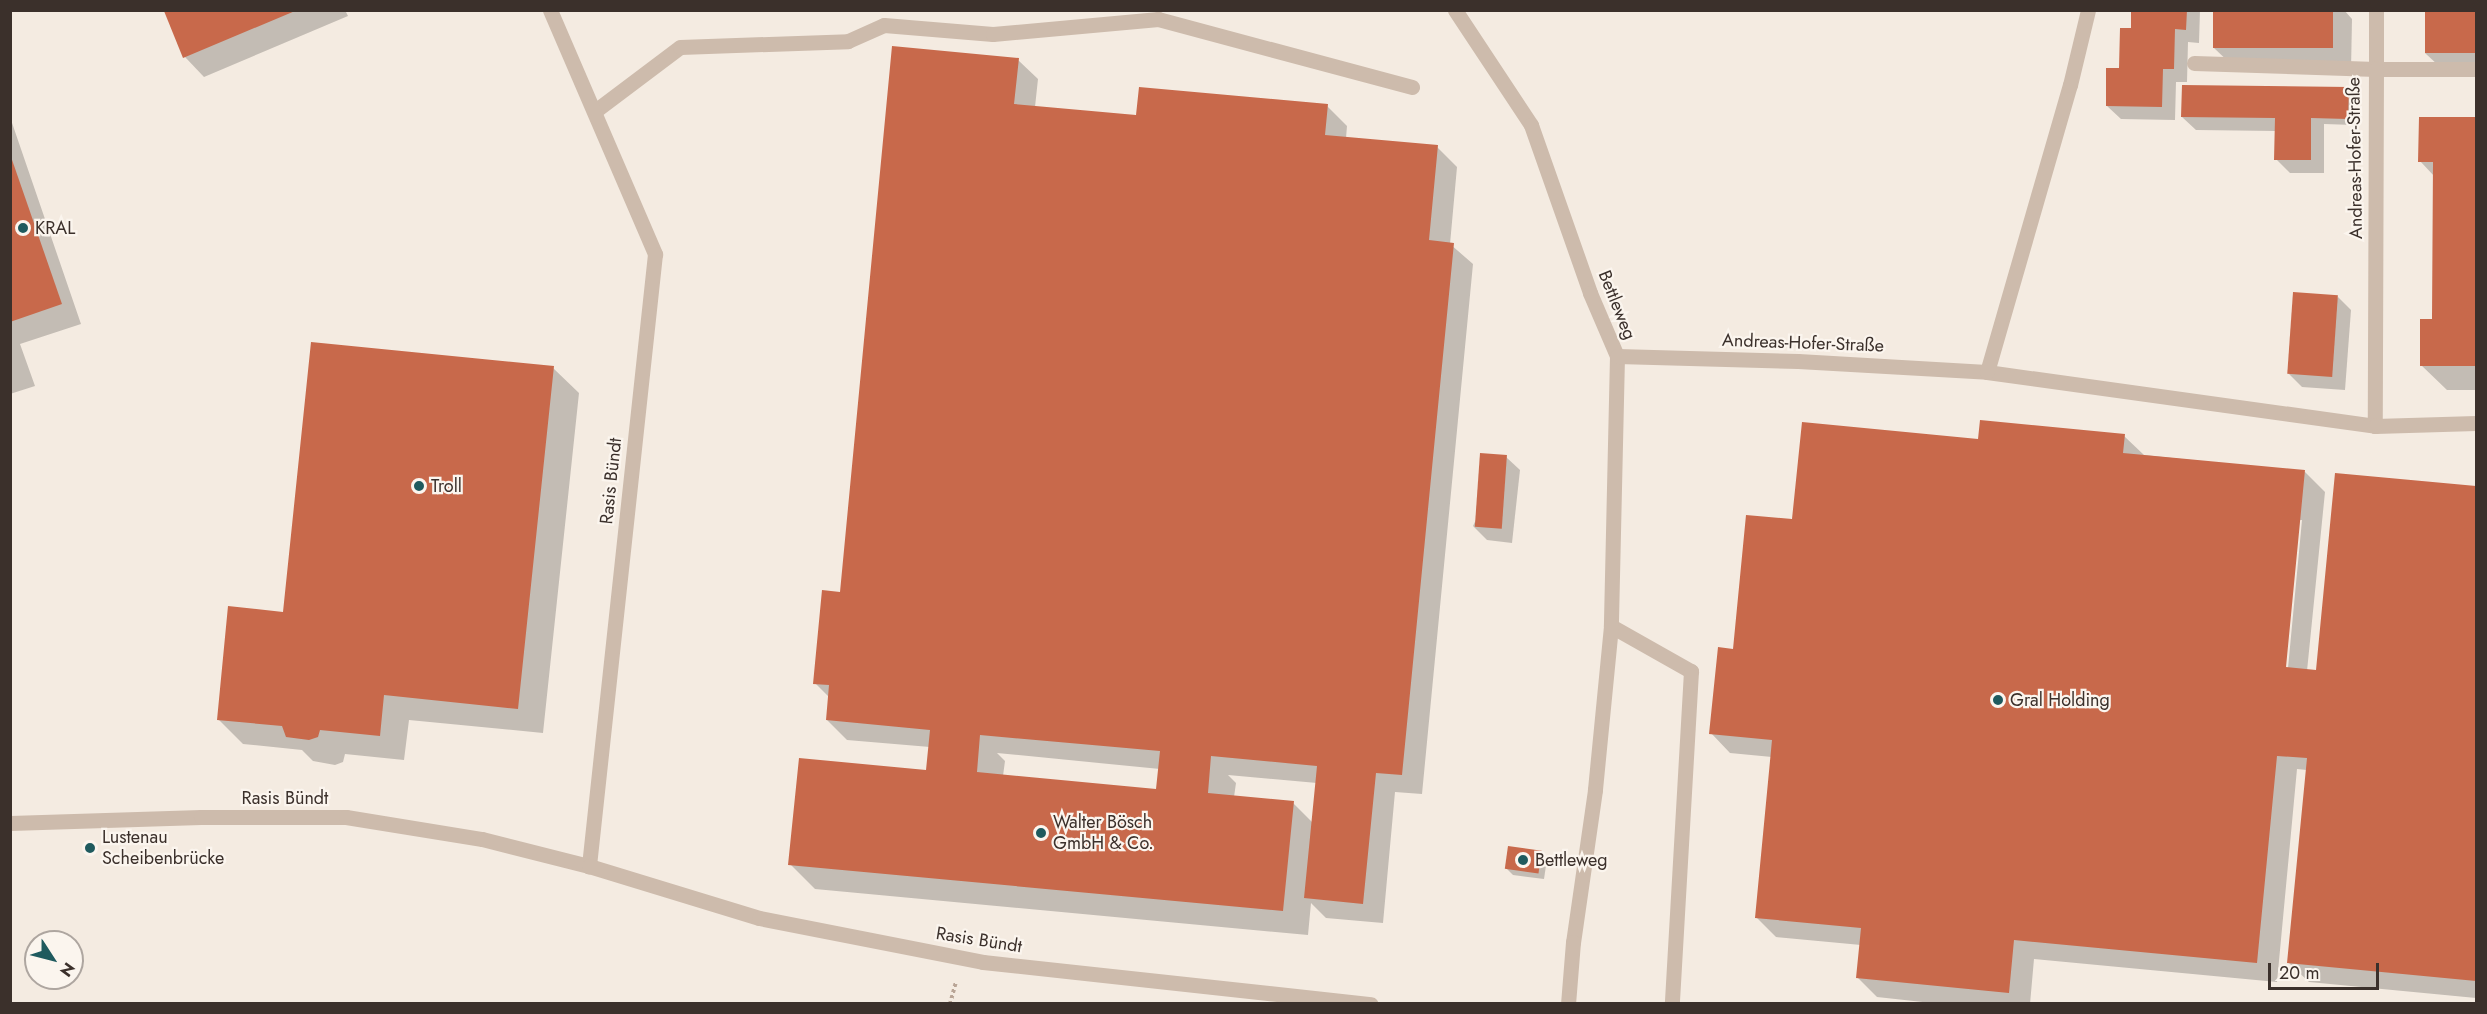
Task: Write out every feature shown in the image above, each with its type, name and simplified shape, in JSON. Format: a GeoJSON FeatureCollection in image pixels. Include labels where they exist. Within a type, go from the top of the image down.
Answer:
{"type":"FeatureCollection","features":[{"type":"Feature","properties":{"kind":"street"},"geometry":{"type":"LineString","coordinates":[[550,10],[595,111],[680,47],[848,41],[884,24],[993,34],[1158,19],[1412,87]]}},
{"type":"Feature","properties":{"kind":"street","name":"Bettleweg"},"geometry":{"type":"LineString","coordinates":[[1455,10],[1531,125],[1590,293],[1617,356],[1611,626],[1595,790],[1573,942],[1568,1004]]}},
{"type":"Feature","properties":{"kind":"street"},"geometry":{"type":"LineString","coordinates":[[1987,372],[2070,85],[2088,10]]}},
{"type":"Feature","properties":{"kind":"street"},"geometry":{"type":"LineString","coordinates":[[2376,10],[2376,69],[2476,69]]}},
{"type":"Feature","properties":{"kind":"street","name":"Andreas-Hofer-Straße"},"geometry":{"type":"LineString","coordinates":[[2194,63],[2376,69],[2375,426]]}},
{"type":"Feature","properties":{"kind":"street","name":"Rasis Bündt"},"geometry":{"type":"LineString","coordinates":[[590,866],[655,254],[595,111]]}},
{"type":"Feature","properties":{"kind":"street","name":"Andreas-Hofer-Straße"},"geometry":{"type":"LineString","coordinates":[[1617,356],[1798,361],[1987,372],[2375,426],[2476,423]]}},
{"type":"Feature","properties":{"kind":"street"},"geometry":{"type":"LineString","coordinates":[[1611,626],[1691,671],[1672,1004]]}},
{"type":"Feature","properties":{"kind":"street","name":"Rasis Bündt"},"geometry":{"type":"LineString","coordinates":[[10,822],[201,817],[346,817],[482,839],[590,866],[759,918],[983,962],[1371,1004]]}},
{"type":"Feature","properties":{"kind":"building"},"geometry":{"type":"Polygon","coordinates":[[[2131,10],[2187,10],[2186,30],[2175,29],[2174,69],[2163,69],[2162,107],[2106,106],[2106,68],[2119,68],[2120,28],[2131,28],[2131,10]]]}},
{"type":"Feature","properties":{"kind":"building"},"geometry":{"type":"Polygon","coordinates":[[[2213,10],[2333,10],[2333,48],[2213,48],[2213,10]]]}},
{"type":"Feature","properties":{"kind":"building"},"geometry":{"type":"Polygon","coordinates":[[[2425,10],[2476,10],[2476,53],[2425,53],[2425,10]]]}},
{"type":"Feature","properties":{"kind":"building"},"geometry":{"type":"Polygon","coordinates":[[[164,11],[295,11],[183,58],[164,11]]]}},
{"type":"Feature","properties":{"kind":"building"},"geometry":{"type":"Polygon","coordinates":[[[892,46],[1019,58],[1014,104],[1136,115],[1139,87],[1328,104],[1325,135],[1438,145],[1429,240],[1454,243],[1402,775],[1376,773],[1363,904],[1304,898],[1317,766],[1211,756],[1208,793],[1294,801],[1283,911],[788,865],[799,758],[926,770],[930,730],[826,720],[829,685],[813,684],[822,590],[840,592],[892,46]],[[980,735],[977,772],[1156,789],[1160,751],[980,735]]]}},
{"type":"Feature","properties":{"kind":"building"},"geometry":{"type":"Polygon","coordinates":[[[2182,85],[2349,87],[2348,119],[2311,118],[2311,160],[2274,160],[2275,118],[2181,117],[2182,85]]]}},
{"type":"Feature","properties":{"kind":"building"},"geometry":{"type":"Polygon","coordinates":[[[2419,117],[2476,117],[2476,366],[2420,366],[2420,319],[2432,319],[2433,162],[2418,162],[2419,117]]]}},
{"type":"Feature","properties":{"kind":"building","name":"KRAL"},"geometry":{"type":"Polygon","coordinates":[[[10,154],[62,304],[10,322],[10,154]]]}},
{"type":"Feature","properties":{"kind":"building"},"geometry":{"type":"Polygon","coordinates":[[[2293,292],[2338,295],[2332,377],[2287,374],[2293,292]]]}},
{"type":"Feature","properties":{"kind":"building","name":"Troll"},"geometry":{"type":"Polygon","coordinates":[[[311,342],[554,366],[518,709],[384,695],[380,736],[320,730],[318,737],[309,740],[286,737],[282,726],[217,720],[228,606],[283,612],[311,342]]]}},
{"type":"Feature","properties":{"kind":"building","name":"Gral Holding"},"geometry":{"type":"Polygon","coordinates":[[[1980,420],[2125,434],[2123,453],[2305,470],[2286,667],[2316,670],[2335,473],[2476,486],[2476,981],[2287,963],[2307,758],[2277,756],[2257,963],[2014,940],[2009,993],[1856,978],[1861,928],[1755,918],[1772,740],[1709,734],[1718,647],[1733,649],[1746,515],[1792,519],[1802,422],[1978,439],[1980,420]]]}},
{"type":"Feature","properties":{"kind":"building"},"geometry":{"type":"Polygon","coordinates":[[[1480,453],[1507,455],[1502,529],[1475,527],[1480,453]]]}},
{"type":"Feature","properties":{"kind":"building","name":"Bettleweg"},"geometry":{"type":"Polygon","coordinates":[[[1508,846],[1542,851],[1538,874],[1505,869],[1508,846]]]}},
{"type":"Feature","properties":{"kind":"place","name":"KRAL"},"geometry":{"type":"Point","coordinates":[23,228]}},
{"type":"Feature","properties":{"kind":"place","name":"Troll"},"geometry":{"type":"Point","coordinates":[419,486]}},
{"type":"Feature","properties":{"kind":"place","name":"Gral Holding"},"geometry":{"type":"Point","coordinates":[1998,700]}},
{"type":"Feature","properties":{"kind":"place","name":"Walter Bösch GmbH & Co."},"geometry":{"type":"Point","coordinates":[1041,833]}},
{"type":"Feature","properties":{"kind":"place","name":"Lustenau Scheibenbrücke"},"geometry":{"type":"Point","coordinates":[90,848]}},
{"type":"Feature","properties":{"kind":"place","name":"Bettleweg"},"geometry":{"type":"Point","coordinates":[1523,860]}}]}
